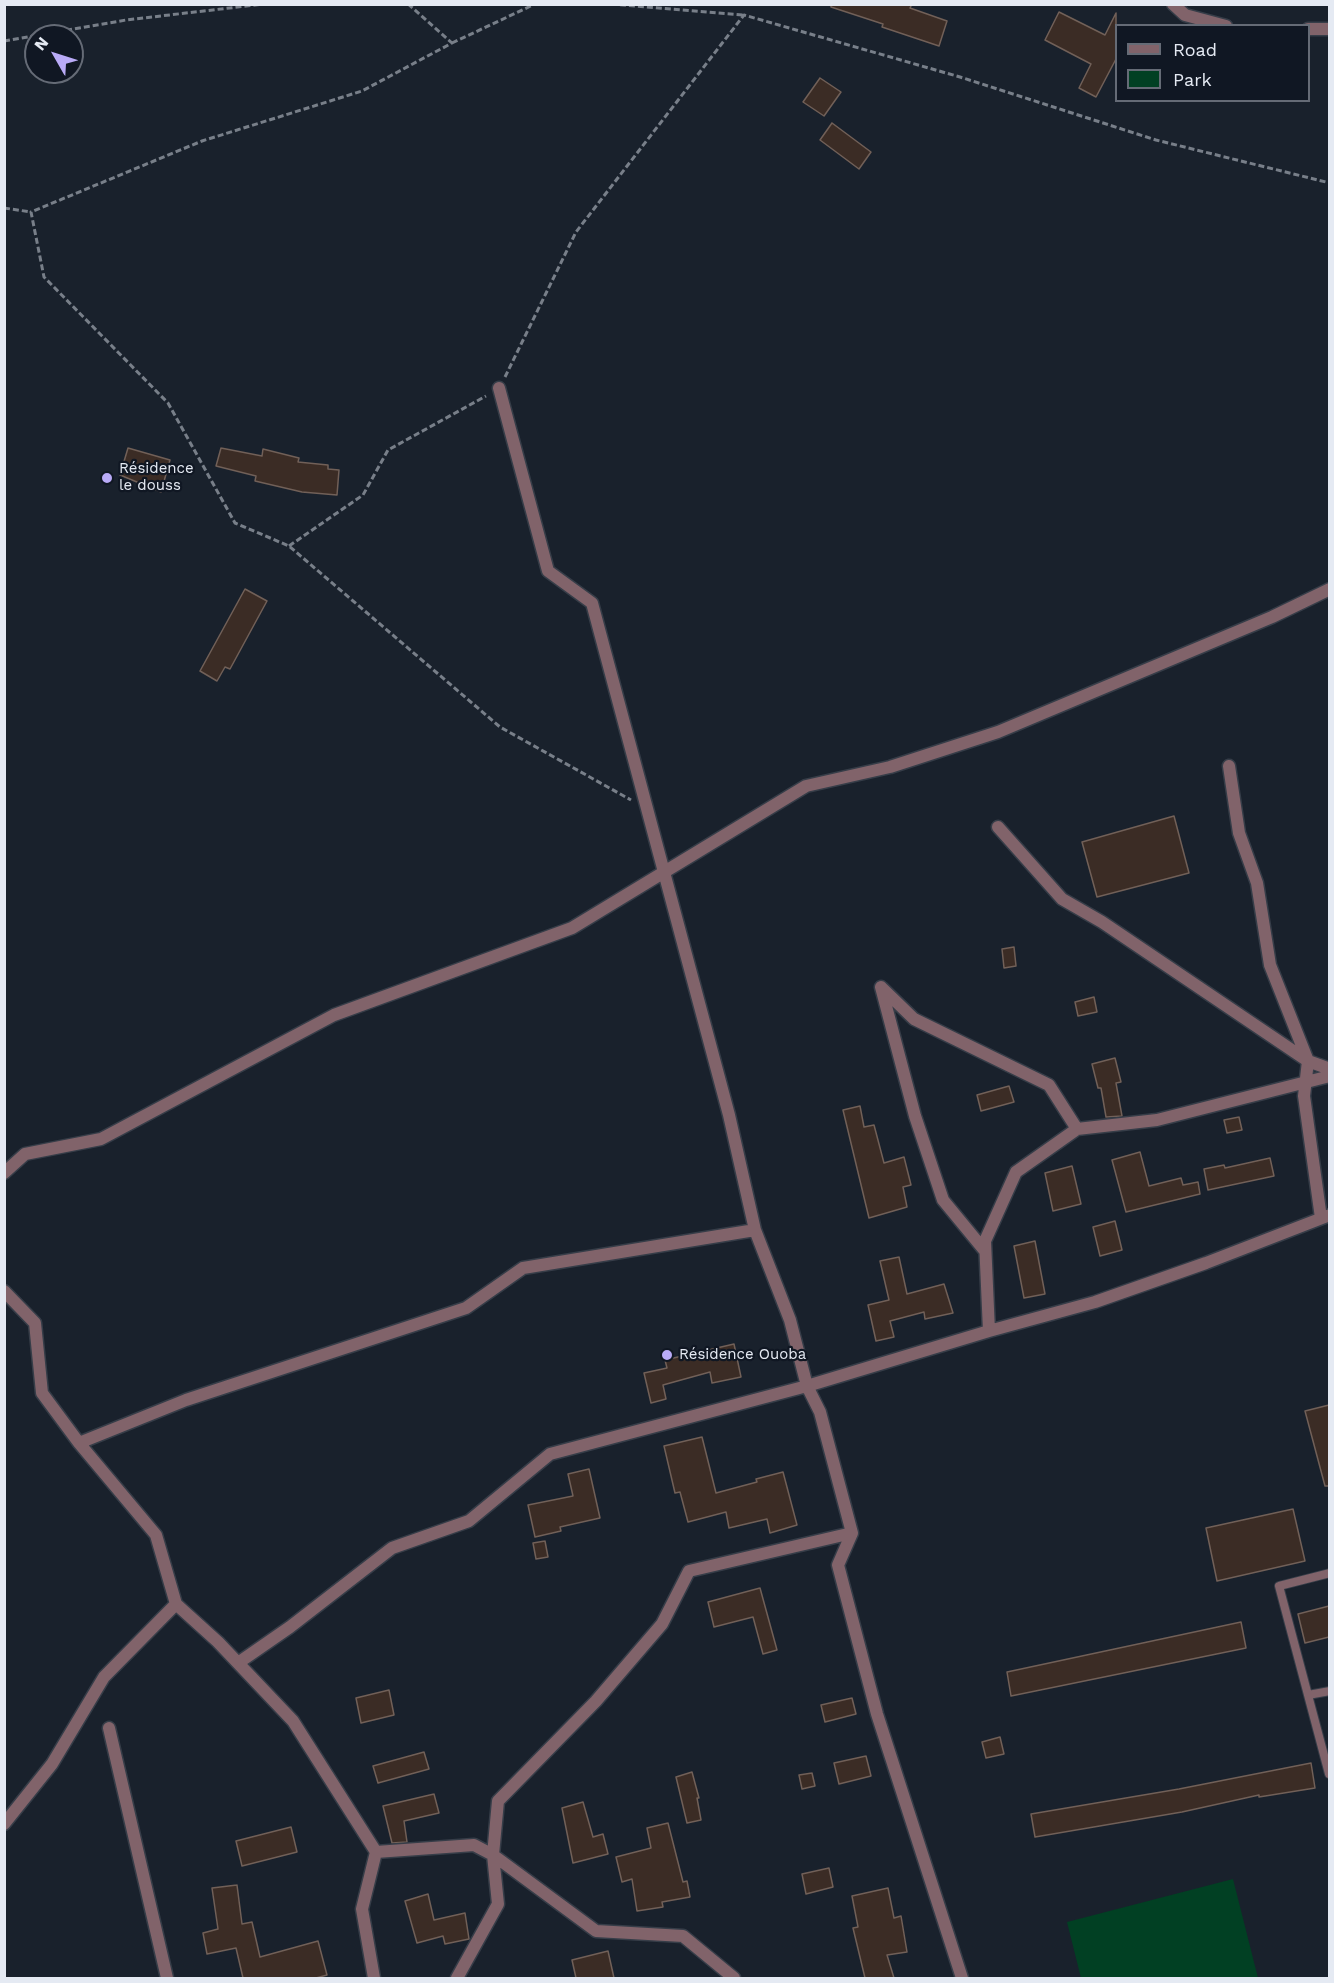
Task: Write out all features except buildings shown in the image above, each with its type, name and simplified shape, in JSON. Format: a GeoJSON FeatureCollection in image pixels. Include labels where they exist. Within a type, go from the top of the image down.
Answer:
{"type":"FeatureCollection","features":[{"type":"Feature","properties":{"kind":"street"},"geometry":{"type":"LineString","coordinates":[[1173,4],[1185,15],[1219,24]]}},
{"type":"Feature","properties":{"kind":"street"},"geometry":{"type":"LineString","coordinates":[[1310,29],[1329,29]]}},
{"type":"Feature","properties":{"kind":"street"},"geometry":{"type":"LineString","coordinates":[[499,388],[548,571],[592,603],[662,873],[729,1115],[755,1230],[790,1320],[807,1386],[820,1412],[852,1533],[838,1565],[877,1714],[962,1978]]}},
{"type":"Feature","properties":{"kind":"street"},"geometry":{"type":"LineString","coordinates":[[4,1173],[25,1154],[101,1139],[334,1015],[572,928],[806,786],[890,767],[998,732],[1272,617],[1329,589]]}},
{"type":"Feature","properties":{"kind":"street"},"geometry":{"type":"LineString","coordinates":[[238,1663],[290,1627],[392,1548],[469,1521],[550,1454],[807,1386],[989,1330],[1095,1302],[1325,1216],[1304,1096],[1308,1060],[1270,965],[1257,883],[1239,833],[1229,766]]}},
{"type":"Feature","properties":{"kind":"street"},"geometry":{"type":"LineString","coordinates":[[998,827],[1062,899],[1102,922],[1308,1060],[1329,1069]]}},
{"type":"Feature","properties":{"kind":"street"},"geometry":{"type":"LineString","coordinates":[[985,1251],[943,1200],[915,1116],[881,987],[914,1020],[1049,1085],[1077,1129]]}},
{"type":"Feature","properties":{"kind":"street"},"geometry":{"type":"LineString","coordinates":[[989,1330],[985,1241],[1016,1172],[1077,1129],[1157,1120],[1306,1084],[1329,1076]]}},
{"type":"Feature","properties":{"kind":"street"},"geometry":{"type":"LineString","coordinates":[[79,1443],[186,1400],[466,1308],[523,1268],[755,1230]]}},
{"type":"Feature","properties":{"kind":"street"},"geometry":{"type":"LineString","coordinates":[[4,1291],[35,1323],[42,1393],[79,1443],[156,1535],[176,1604],[238,1663],[293,1721],[376,1852],[362,1910],[374,1978]]}},
{"type":"Feature","properties":{"kind":"street"},"geometry":{"type":"LineString","coordinates":[[457,1978],[498,1904],[493,1856],[498,1801],[596,1701],[662,1624],[689,1571],[852,1533]]}},
{"type":"Feature","properties":{"kind":"street"},"geometry":{"type":"LineString","coordinates":[[4,1824],[52,1764],[104,1677],[176,1604]]}},
{"type":"Feature","properties":{"kind":"street"},"geometry":{"type":"LineString","coordinates":[[109,1728],[167,1978]]}},
{"type":"Feature","properties":{"kind":"street"},"geometry":{"type":"LineString","coordinates":[[376,1852],[474,1845],[493,1856],[596,1931],[683,1936],[734,1978]]}},
{"type":"Feature","properties":{"kind":"lane"},"geometry":{"type":"LineString","coordinates":[[1329,1574],[1280,1586],[1329,1774]]}},
{"type":"Feature","properties":{"kind":"lane"},"geometry":{"type":"LineString","coordinates":[[1308,1695],[1329,1691]]}},
{"type":"Feature","properties":{"kind":"path"},"geometry":{"type":"LineString","coordinates":[[4,40],[126,20],[264,4]]}},
{"type":"Feature","properties":{"kind":"path"},"geometry":{"type":"LineString","coordinates":[[408,4],[452,43]]}},
{"type":"Feature","properties":{"kind":"path"},"geometry":{"type":"LineString","coordinates":[[4,208],[31,212],[202,141],[362,91],[452,43],[535,4]]}},
{"type":"Feature","properties":{"kind":"path"},"geometry":{"type":"LineString","coordinates":[[612,4],[744,15],[960,77],[1156,141],[1329,183]]}},
{"type":"Feature","properties":{"kind":"path"},"geometry":{"type":"LineString","coordinates":[[289,546],[363,495],[388,450],[499,388],[576,232],[744,15]]}},
{"type":"Feature","properties":{"kind":"path"},"geometry":{"type":"LineString","coordinates":[[31,212],[44,277],[168,403],[235,523],[289,546],[500,727],[645,808]]}},
{"type":"Feature","properties":{"kind":"green space"},"geometry":{"type":"Polygon","coordinates":[[[1233,1879],[1258,1978],[1081,1978],[1067,1922],[1233,1879]]]}},
{"type":"Feature","properties":{"kind":"place","name":"Résidence le douss"},"geometry":{"type":"Point","coordinates":[107,478]}},
{"type":"Feature","properties":{"kind":"place","name":"Résidence Ouoba"},"geometry":{"type":"Point","coordinates":[667,1355]}}]}
